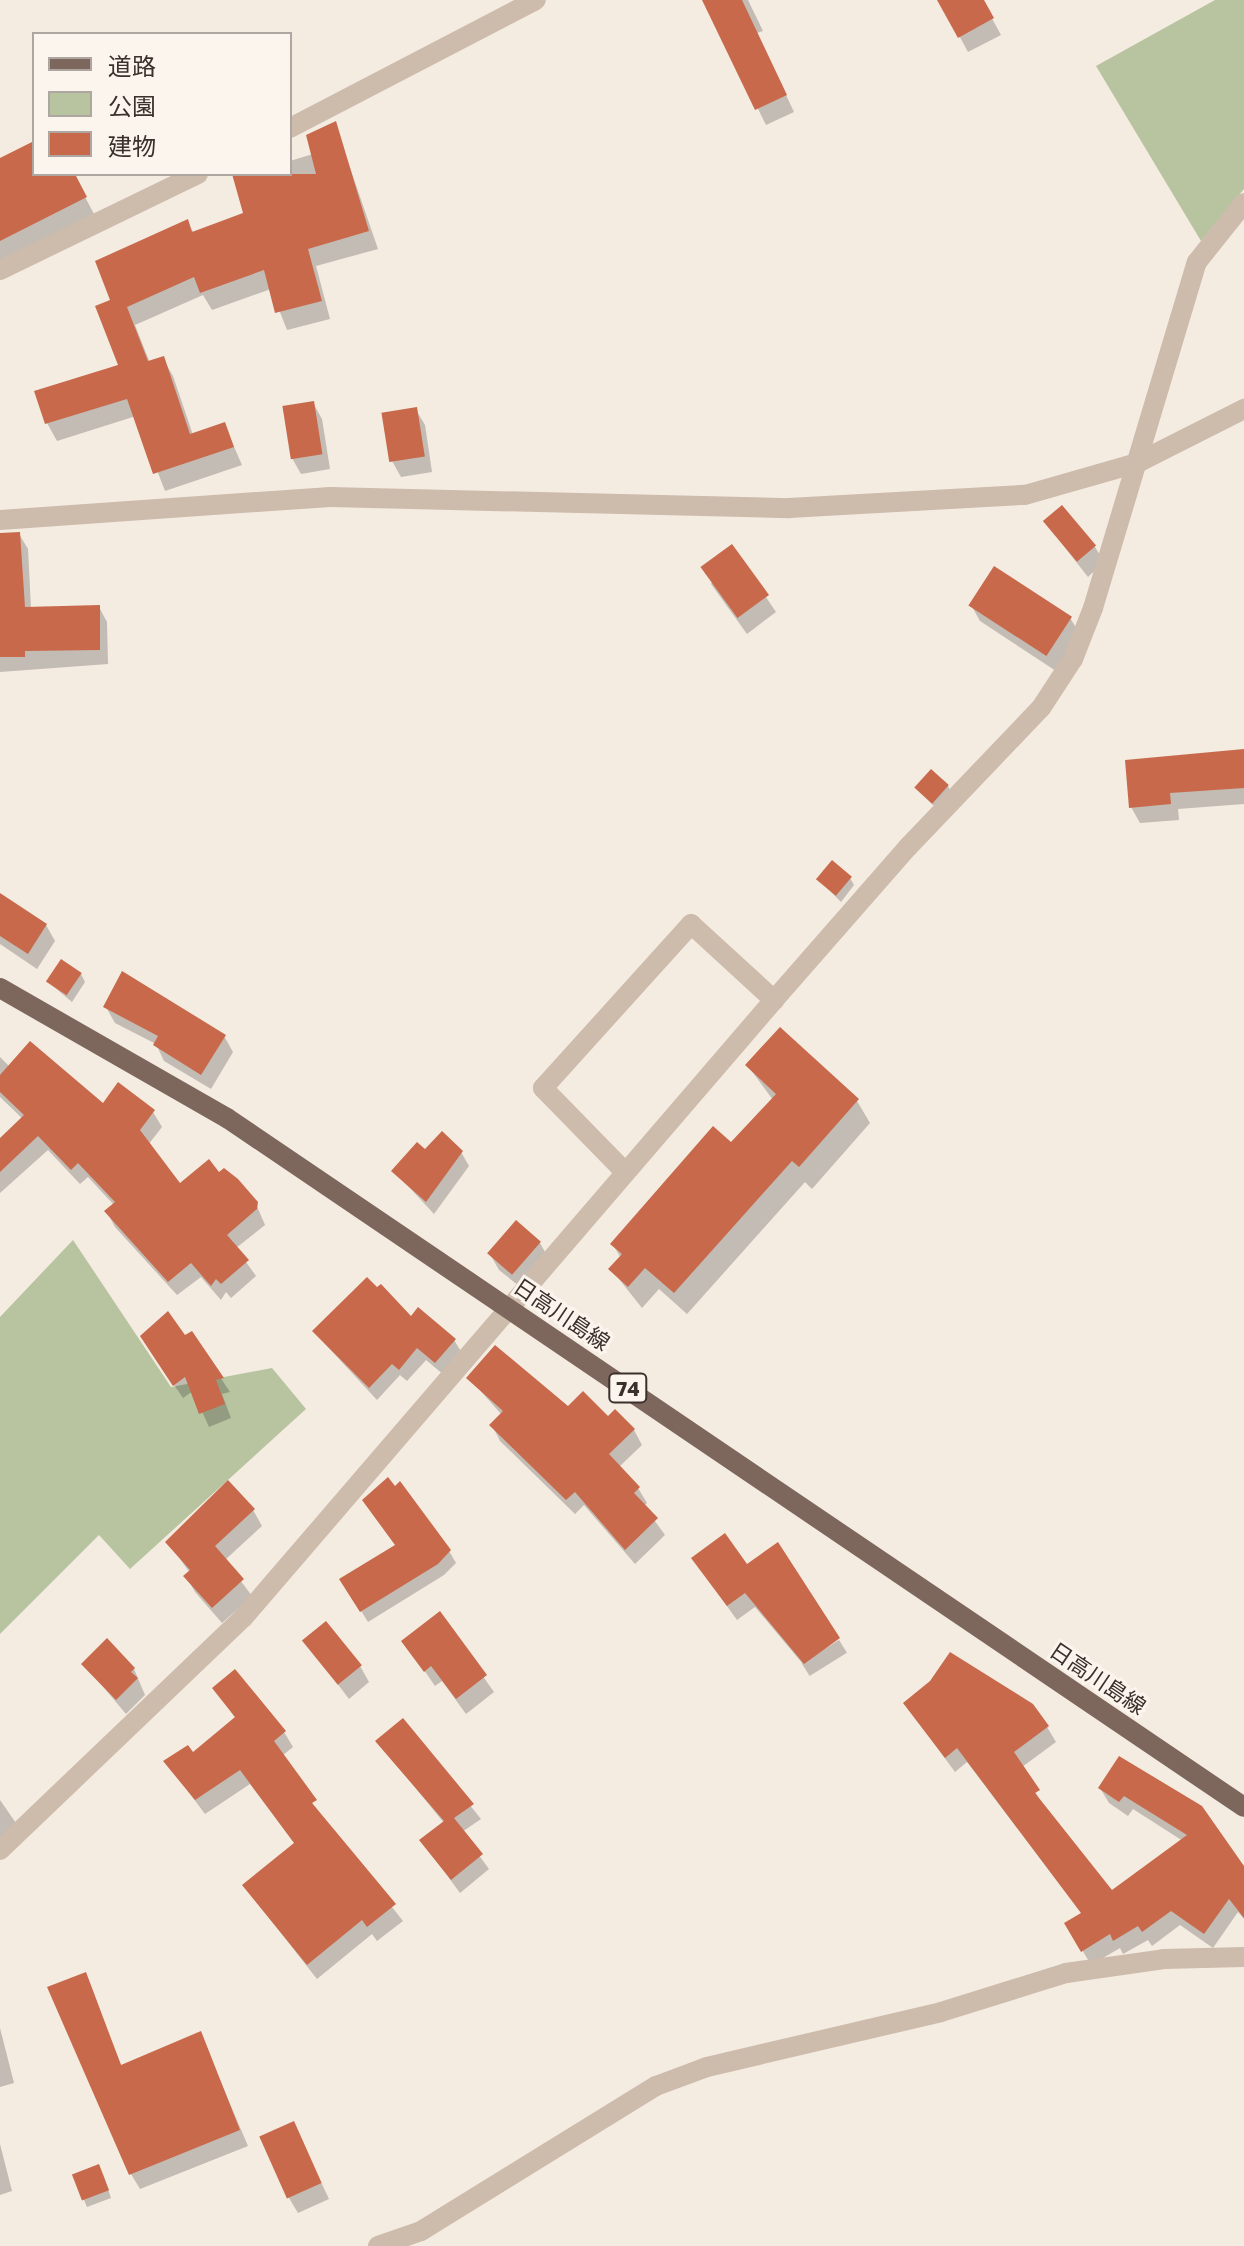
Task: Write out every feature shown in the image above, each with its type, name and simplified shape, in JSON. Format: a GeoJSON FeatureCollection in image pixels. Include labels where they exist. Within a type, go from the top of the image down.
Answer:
{"type":"FeatureCollection","features":[{"type":"Feature","properties":{"kind":"main road","name":"日高川島線"},"geometry":{"type":"LineString","coordinates":[[0,988],[227,1118],[1244,1807]]}},
{"type":"Feature","properties":{"kind":"street"},"geometry":{"type":"LineString","coordinates":[[292,127],[536,0]]}},
{"type":"Feature","properties":{"kind":"street"},"geometry":{"type":"LineString","coordinates":[[0,270],[194,176]]}},
{"type":"Feature","properties":{"kind":"street"},"geometry":{"type":"LineString","coordinates":[[0,1850],[243,1618],[506,1305],[908,847],[1041,708],[1073,659],[1137,463],[1197,262],[1244,203]]}},
{"type":"Feature","properties":{"kind":"street"},"geometry":{"type":"LineString","coordinates":[[0,520],[330,497],[789,508],[1025,495],[1137,463],[1244,409]]}},
{"type":"Feature","properties":{"kind":"street"},"geometry":{"type":"LineString","coordinates":[[624,1171],[543,1088],[691,924],[774,1000]]}},
{"type":"Feature","properties":{"kind":"street"},"geometry":{"type":"LineString","coordinates":[[378,2246],[421,2231],[656,2086],[707,2067],[941,2012],[1066,1973],[1164,1959],[1244,1957]]}},
{"type":"Feature","properties":{"kind":"green space"},"geometry":{"type":"Polygon","coordinates":[[[1215,0],[1244,0],[1244,189],[1201,241],[1096,66],[1215,0]]]}},
{"type":"Feature","properties":{"kind":"green space"},"geometry":{"type":"Polygon","coordinates":[[[73,1240],[171,1387],[272,1368],[306,1409],[130,1569],[99,1535],[0,1634],[0,1317],[73,1240]]]}},
{"type":"Feature","properties":{"kind":"building"},"geometry":{"type":"Polygon","coordinates":[[[702,0],[742,0],[787,95],[755,110],[702,0]]]}},
{"type":"Feature","properties":{"kind":"building"},"geometry":{"type":"Polygon","coordinates":[[[937,0],[984,0],[994,18],[958,38],[937,0]]]}},
{"type":"Feature","properties":{"kind":"building"},"geometry":{"type":"Polygon","coordinates":[[[336,121],[369,231],[308,249],[322,301],[275,313],[264,270],[200,293],[194,277],[127,307],[148,361],[164,356],[190,434],[225,422],[234,447],[153,474],[127,399],[45,424],[34,391],[118,365],[95,306],[110,300],[95,261],[188,219],[192,232],[243,213],[233,176],[316,174],[306,135],[336,121]]]}},
{"type":"Feature","properties":{"kind":"building"},"geometry":{"type":"Polygon","coordinates":[[[32,142],[32,176],[76,176],[87,197],[0,241],[0,158],[32,142]]]}},
{"type":"Feature","properties":{"kind":"building"},"geometry":{"type":"Polygon","coordinates":[[[314,401],[322,454],[291,459],[282,406],[314,401]]]}},
{"type":"Feature","properties":{"kind":"building"},"geometry":{"type":"Polygon","coordinates":[[[417,407],[425,456],[389,462],[381,413],[417,407]]]}},
{"type":"Feature","properties":{"kind":"building"},"geometry":{"type":"Polygon","coordinates":[[[1062,505],[1096,546],[1077,562],[1043,521],[1062,505]]]}},
{"type":"Feature","properties":{"kind":"building"},"geometry":{"type":"Polygon","coordinates":[[[20,532],[25,607],[100,605],[100,650],[25,651],[25,657],[0,657],[0,533],[20,532]]]}},
{"type":"Feature","properties":{"kind":"building"},"geometry":{"type":"Polygon","coordinates":[[[732,544],[769,595],[737,618],[700,567],[732,544]]]}},
{"type":"Feature","properties":{"kind":"building"},"geometry":{"type":"Polygon","coordinates":[[[994,566],[1072,617],[1046,656],[968,605],[994,566]]]}},
{"type":"Feature","properties":{"kind":"building"},"geometry":{"type":"Polygon","coordinates":[[[1244,749],[1244,788],[1170,793],[1171,804],[1129,808],[1125,760],[1244,749]]]}},
{"type":"Feature","properties":{"kind":"building"},"geometry":{"type":"Polygon","coordinates":[[[931,769],[949,785],[932,804],[914,788],[931,769]]]}},
{"type":"Feature","properties":{"kind":"building"},"geometry":{"type":"Polygon","coordinates":[[[832,860],[852,877],[836,896],[816,879],[832,860]]]}},
{"type":"Feature","properties":{"kind":"building"},"geometry":{"type":"Polygon","coordinates":[[[0,893],[47,924],[28,954],[0,936],[0,893]]]}},
{"type":"Feature","properties":{"kind":"building"},"geometry":{"type":"Polygon","coordinates":[[[61,959],[82,973],[67,995],[46,981],[61,959]]]}},
{"type":"Feature","properties":{"kind":"building"},"geometry":{"type":"Polygon","coordinates":[[[122,971],[226,1035],[201,1075],[153,1045],[158,1036],[103,1007],[122,971]]]}},
{"type":"Feature","properties":{"kind":"building"},"geometry":{"type":"Polygon","coordinates":[[[780,1027],[859,1099],[799,1167],[792,1161],[674,1293],[645,1268],[628,1287],[608,1269],[622,1254],[610,1244],[713,1126],[731,1142],[776,1094],[745,1065],[780,1027]]]}},
{"type":"Feature","properties":{"kind":"building"},"geometry":{"type":"Polygon","coordinates":[[[30,1041],[103,1103],[118,1082],[155,1110],[140,1130],[180,1183],[209,1159],[219,1172],[224,1168],[238,1179],[258,1202],[257,1209],[227,1235],[249,1260],[221,1284],[216,1279],[211,1286],[191,1263],[168,1282],[104,1211],[115,1202],[78,1163],[71,1170],[38,1136],[0,1172],[0,1138],[24,1115],[0,1092],[0,1075],[30,1041]]]}},
{"type":"Feature","properties":{"kind":"building"},"geometry":{"type":"Polygon","coordinates":[[[442,1131],[463,1151],[426,1202],[391,1171],[417,1142],[425,1149],[442,1131]]]}},
{"type":"Feature","properties":{"kind":"building"},"geometry":{"type":"Polygon","coordinates":[[[516,1220],[541,1242],[512,1275],[487,1253],[516,1220]]]}},
{"type":"Feature","properties":{"kind":"building"},"geometry":{"type":"Polygon","coordinates":[[[367,1277],[377,1287],[381,1284],[411,1316],[418,1307],[456,1339],[435,1363],[417,1348],[399,1370],[392,1364],[369,1388],[312,1331],[367,1277]]]}},
{"type":"Feature","properties":{"kind":"building"},"geometry":{"type":"Polygon","coordinates":[[[168,1311],[185,1335],[192,1331],[224,1378],[216,1380],[225,1404],[199,1414],[185,1377],[173,1386],[140,1336],[168,1311]]]}},
{"type":"Feature","properties":{"kind":"building"},"geometry":{"type":"Polygon","coordinates":[[[495,1345],[568,1406],[583,1391],[608,1416],[615,1409],[635,1429],[609,1454],[640,1487],[634,1493],[658,1518],[625,1550],[575,1492],[566,1500],[489,1425],[503,1411],[466,1378],[495,1345]]]}},
{"type":"Feature","properties":{"kind":"building"},"geometry":{"type":"Polygon","coordinates":[[[388,1477],[395,1486],[400,1481],[451,1550],[438,1564],[360,1612],[339,1579],[395,1545],[362,1500],[388,1477]]]}},
{"type":"Feature","properties":{"kind":"building"},"geometry":{"type":"Polygon","coordinates":[[[228,1480],[255,1509],[215,1546],[244,1579],[212,1608],[183,1576],[190,1570],[165,1542],[228,1480]]]}},
{"type":"Feature","properties":{"kind":"building"},"geometry":{"type":"Polygon","coordinates":[[[725,1533],[747,1564],[778,1542],[840,1638],[804,1664],[745,1593],[727,1606],[691,1558],[725,1533]]]}},
{"type":"Feature","properties":{"kind":"building"},"geometry":{"type":"Polygon","coordinates":[[[440,1611],[487,1675],[456,1699],[431,1666],[424,1672],[401,1641],[440,1611]]]}},
{"type":"Feature","properties":{"kind":"building"},"geometry":{"type":"Polygon","coordinates":[[[326,1621],[362,1665],[338,1685],[302,1641],[326,1621]]]}},
{"type":"Feature","properties":{"kind":"building"},"geometry":{"type":"Polygon","coordinates":[[[107,1638],[135,1668],[131,1672],[138,1678],[116,1700],[81,1664],[107,1638]]]}},
{"type":"Feature","properties":{"kind":"building"},"geometry":{"type":"Polygon","coordinates":[[[950,1652],[1033,1704],[1049,1726],[1014,1752],[1040,1790],[1035,1793],[1112,1890],[1187,1835],[1124,1796],[1119,1802],[1098,1788],[1119,1756],[1202,1806],[1244,1866],[1244,1918],[1229,1899],[1204,1934],[1171,1911],[1142,1932],[1138,1926],[1113,1941],[1110,1934],[1081,1952],[1064,1923],[1081,1913],[957,1748],[945,1758],[903,1703],[930,1681],[950,1652]]]}},
{"type":"Feature","properties":{"kind":"building"},"geometry":{"type":"Polygon","coordinates":[[[235,1669],[286,1731],[274,1741],[317,1800],[312,1803],[396,1904],[367,1927],[362,1920],[307,1965],[242,1885],[294,1843],[240,1770],[195,1800],[163,1761],[188,1745],[193,1752],[235,1717],[212,1688],[235,1669]]]}},
{"type":"Feature","properties":{"kind":"building"},"geometry":{"type":"Polygon","coordinates":[[[403,1718],[474,1804],[454,1818],[483,1854],[451,1880],[419,1840],[444,1821],[375,1741],[403,1718]]]}},
{"type":"Feature","properties":{"kind":"building"},"geometry":{"type":"Polygon","coordinates":[[[86,1972],[121,2065],[201,2031],[240,2130],[129,2175],[47,1987],[86,1972]]]}},
{"type":"Feature","properties":{"kind":"building"},"geometry":{"type":"Polygon","coordinates":[[[294,2121],[322,2183],[287,2199],[259,2136],[294,2121]]]}},
{"type":"Feature","properties":{"kind":"building"},"geometry":{"type":"Polygon","coordinates":[[[99,2164],[109,2190],[82,2201],[72,2174],[99,2164]]]}}]}
